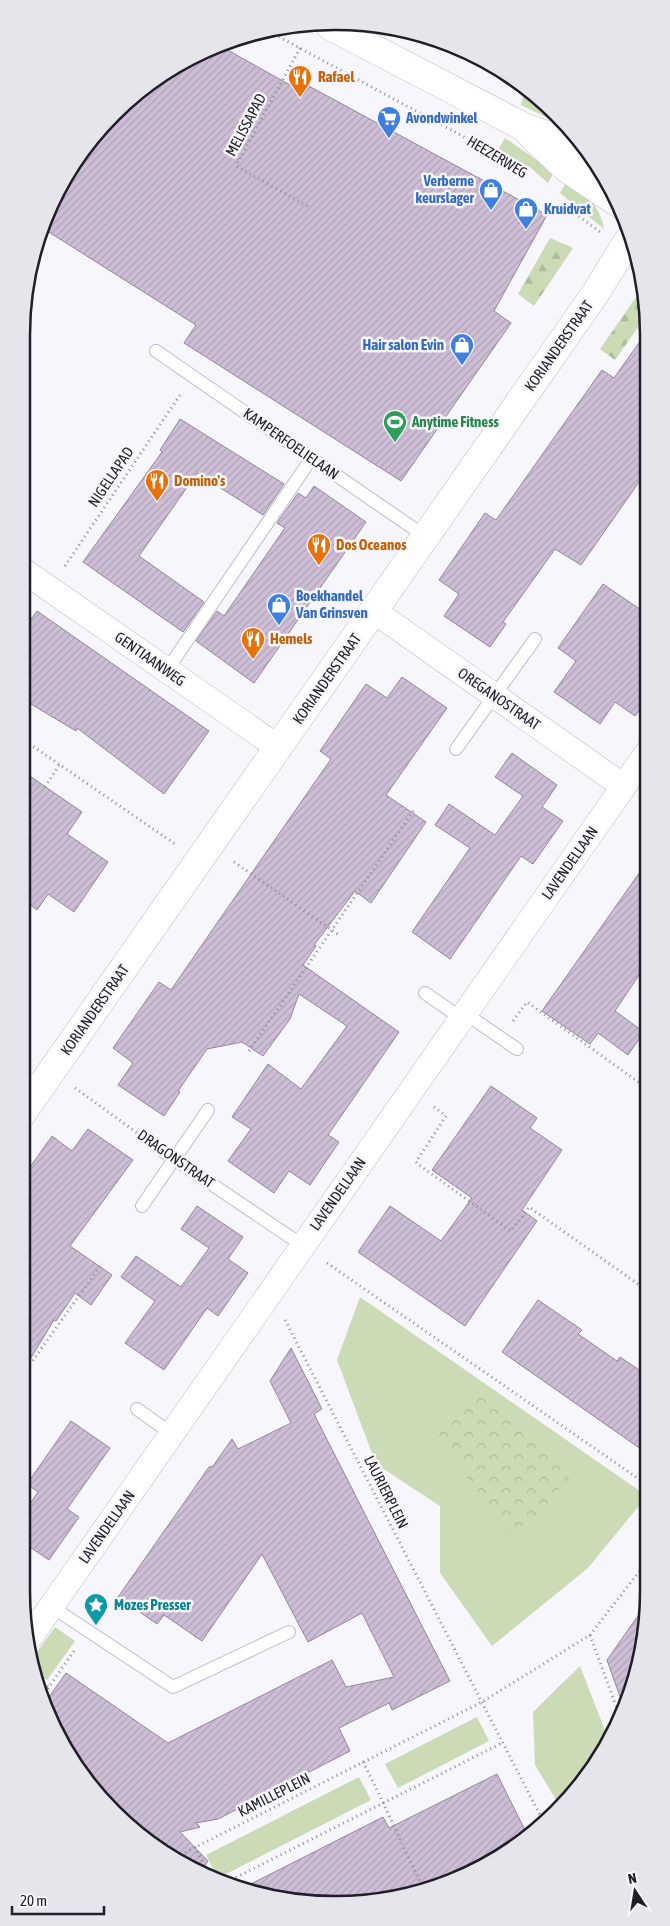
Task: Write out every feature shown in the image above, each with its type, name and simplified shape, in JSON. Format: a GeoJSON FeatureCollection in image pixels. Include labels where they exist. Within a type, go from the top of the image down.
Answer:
{"type":"FeatureCollection","features":[{"type":"Feature","properties":{"kind":"street"},"geometry":{"type":"LineString","coordinates":[[338,30],[524,127],[573,144]]}},
{"type":"Feature","properties":{"kind":"street"},"geometry":{"type":"LineString","coordinates":[[524,127],[566,168],[606,195]]}},
{"type":"Feature","properties":{"kind":"street","name":"KORIANDERSTRAAT"},"geometry":{"type":"LineString","coordinates":[[30,1103],[374,612],[595,294],[626,245]]}},
{"type":"Feature","properties":{"kind":"street","name":"GENTIAANWEG"},"geometry":{"type":"LineString","coordinates":[[30,575],[279,748]]}},
{"type":"Feature","properties":{"kind":"street","name":"OREGANOSTRAAT"},"geometry":{"type":"LineString","coordinates":[[374,612],[623,786]]}},
{"type":"Feature","properties":{"kind":"street","name":"LAVENDELLAAN"},"geometry":{"type":"LineString","coordinates":[[33,1628],[52,1607],[302,1245],[464,1017],[640,763]]}},
{"type":"Feature","properties":{"kind":"lane","name":"KAMPERFOELIELAAN"},"geometry":{"type":"LineString","coordinates":[[156,351],[426,537]]}},
{"type":"Feature","properties":{"kind":"lane"},"geometry":{"type":"LineString","coordinates":[[167,670],[311,459]]}},
{"type":"Feature","properties":{"kind":"lane"},"geometry":{"type":"LineString","coordinates":[[456,749],[535,639]]}},
{"type":"Feature","properties":{"kind":"lane"},"geometry":{"type":"LineString","coordinates":[[425,992],[517,1049]]}},
{"type":"Feature","properties":{"kind":"lane"},"geometry":{"type":"LineString","coordinates":[[142,1206],[169,1155],[208,1110]]}},
{"type":"Feature","properties":{"kind":"lane","name":"DRAGONSTRAAT"},"geometry":{"type":"LineString","coordinates":[[169,1155],[302,1245]]}},
{"type":"Feature","properties":{"kind":"lane"},"geometry":{"type":"LineString","coordinates":[[137,1409],[172,1434]]}},
{"type":"Feature","properties":{"kind":"lane"},"geometry":{"type":"LineString","coordinates":[[52,1607],[173,1687],[289,1632]]}},
{"type":"Feature","properties":{"kind":"path","name":"HEEZERWEG"},"geometry":{"type":"LineString","coordinates":[[277,36],[501,157],[530,177]]}},
{"type":"Feature","properties":{"kind":"path","name":"MELISSAPAD"},"geometry":{"type":"LineString","coordinates":[[300,48],[236,166],[309,207]]}},
{"type":"Feature","properties":{"kind":"path"},"geometry":{"type":"LineString","coordinates":[[564,205],[626,243]]}},
{"type":"Feature","properties":{"kind":"path","name":"NIGELLAPAD"},"geometry":{"type":"LineString","coordinates":[[49,589],[192,377]]}},
{"type":"Feature","properties":{"kind":"path"},"geometry":{"type":"LineString","coordinates":[[30,744],[200,861]]}},
{"type":"Feature","properties":{"kind":"path"},"geometry":{"type":"LineString","coordinates":[[45,787],[59,765]]}},
{"type":"Feature","properties":{"kind":"path"},"geometry":{"type":"LineString","coordinates":[[249,1051],[414,810]]}},
{"type":"Feature","properties":{"kind":"path"},"geometry":{"type":"LineString","coordinates":[[251,874],[338,935]]}},
{"type":"Feature","properties":{"kind":"path"},"geometry":{"type":"LineString","coordinates":[[501,1038],[527,1002],[640,1083]]}},
{"type":"Feature","properties":{"kind":"path","name":"DRAGONSTRAAT"},"geometry":{"type":"LineString","coordinates":[[52,1071],[169,1155]]}},
{"type":"Feature","properties":{"kind":"path"},"geometry":{"type":"LineString","coordinates":[[411,1092],[446,1116],[416,1162],[419,1165],[512,1231],[529,1207],[640,1285]]}},
{"type":"Feature","properties":{"kind":"path"},"geometry":{"type":"LineString","coordinates":[[302,1245],[640,1480]]}},
{"type":"Feature","properties":{"kind":"path"},"geometry":{"type":"LineString","coordinates":[[30,1365],[100,1264]]}},
{"type":"Feature","properties":{"kind":"path","name":"LAURIERPLEIN"},"geometry":{"type":"LineString","coordinates":[[271,1292],[540,1816]]}},
{"type":"Feature","properties":{"kind":"path"},"geometry":{"type":"LineString","coordinates":[[482,1702],[590,1636],[640,1571]]}},
{"type":"Feature","properties":{"kind":"path"},"geometry":{"type":"LineString","coordinates":[[47,1690],[88,1631]]}},
{"type":"Feature","properties":{"kind":"path"},"geometry":{"type":"LineString","coordinates":[[590,1636],[617,1708]]}},
{"type":"Feature","properties":{"kind":"path"},"geometry":{"type":"LineString","coordinates":[[44,1684],[49,1687]]}},
{"type":"Feature","properties":{"kind":"path","name":"KAMILLEPLEIN"},"geometry":{"type":"LineString","coordinates":[[181,1854],[482,1702]]}},
{"type":"Feature","properties":{"kind":"path"},"geometry":{"type":"LineString","coordinates":[[233,1879],[502,1743]]}},
{"type":"Feature","properties":{"kind":"path"},"geometry":{"type":"LineString","coordinates":[[362,1762],[384,1802],[394,1828],[421,1884]]}},
{"type":"Feature","properties":{"kind":"path"},"geometry":{"type":"LineString","coordinates":[[195,1847],[205,1867]]}},
{"type":"Feature","properties":{"kind":"green space"},"geometry":{"type":"Polygon","coordinates":[[[524,95],[552,120],[521,105],[524,95]]]}},
{"type":"Feature","properties":{"kind":"green space"},"geometry":{"type":"Polygon","coordinates":[[[505,138],[554,172],[548,183],[531,168],[498,150],[505,138]]]}},
{"type":"Feature","properties":{"kind":"green space"},"geometry":{"type":"Polygon","coordinates":[[[567,181],[586,196],[596,207],[604,229],[560,193],[567,181]]]}},
{"type":"Feature","properties":{"kind":"green space"},"geometry":{"type":"Polygon","coordinates":[[[550,238],[573,248],[534,306],[518,294],[550,238]]]}},
{"type":"Feature","properties":{"kind":"green space"},"geometry":{"type":"Polygon","coordinates":[[[637,296],[640,325],[615,360],[600,349],[637,296]]]}},
{"type":"Feature","properties":{"kind":"green space"},"geometry":{"type":"Polygon","coordinates":[[[360,1297],[640,1491],[640,1505],[588,1568],[492,1646],[440,1573],[440,1506],[376,1464],[337,1360],[360,1297]]]}},
{"type":"Feature","properties":{"kind":"green space"},"geometry":{"type":"Polygon","coordinates":[[[479,1395],[575,1470],[515,1543],[434,1432],[479,1395]]]}},
{"type":"Feature","properties":{"kind":"green space"},"geometry":{"type":"Polygon","coordinates":[[[55,1627],[75,1641],[47,1680],[42,1677],[36,1653],[55,1627]]]}},
{"type":"Feature","properties":{"kind":"green space"},"geometry":{"type":"Polygon","coordinates":[[[580,1666],[606,1732],[577,1777],[557,1801],[535,1765],[533,1712],[580,1666]]]}},
{"type":"Feature","properties":{"kind":"green space"},"geometry":{"type":"Polygon","coordinates":[[[477,1717],[489,1741],[398,1788],[385,1764],[477,1717]]]}},
{"type":"Feature","properties":{"kind":"green space"},"geometry":{"type":"Polygon","coordinates":[[[359,1777],[371,1800],[224,1875],[215,1871],[206,1855],[359,1777]]]}},
{"type":"Feature","properties":{"kind":"building"},"geometry":{"type":"Polygon","coordinates":[[[227,50],[290,85],[294,78],[547,215],[494,311],[511,323],[401,481],[184,343],[196,325],[48,232],[61,200],[81,166],[119,119],[166,81],[200,61],[227,50]]]}},
{"type":"Feature","properties":{"kind":"building"},"geometry":{"type":"Polygon","coordinates":[[[640,341],[640,481],[581,565],[555,549],[503,622],[506,624],[490,647],[444,616],[459,594],[439,580],[485,513],[496,520],[602,370],[614,378],[640,341]]]}},
{"type":"Feature","properties":{"kind":"building"},"geometry":{"type":"Polygon","coordinates":[[[180,419],[284,484],[263,515],[197,473],[139,556],[204,602],[183,632],[83,562],[162,452],[160,450],[180,419]]]}},
{"type":"Feature","properties":{"kind":"building"},"geometry":{"type":"Polygon","coordinates":[[[314,486],[366,522],[254,683],[196,641],[217,611],[224,616],[285,528],[277,523],[298,493],[306,498],[314,486]]]}},
{"type":"Feature","properties":{"kind":"building"},"geometry":{"type":"Polygon","coordinates":[[[603,584],[640,609],[640,709],[635,716],[615,702],[600,724],[554,692],[576,661],[558,648],[603,584]]]}},
{"type":"Feature","properties":{"kind":"building"},"geometry":{"type":"Polygon","coordinates":[[[37,611],[209,731],[164,794],[77,728],[76,731],[30,703],[30,620],[37,611]]]}},
{"type":"Feature","properties":{"kind":"building"},"geometry":{"type":"Polygon","coordinates":[[[402,677],[447,708],[386,795],[426,822],[371,903],[355,891],[314,945],[316,946],[303,965],[399,1032],[328,1135],[339,1142],[310,1185],[289,1171],[274,1193],[228,1161],[251,1129],[232,1117],[268,1064],[301,1089],[347,1026],[299,994],[290,1019],[263,1056],[242,1042],[207,1049],[178,1091],[180,1092],[164,1116],[118,1085],[133,1063],[113,1048],[159,982],[171,990],[331,759],[320,751],[366,684],[387,698],[402,677]]]}},
{"type":"Feature","properties":{"kind":"building"},"geometry":{"type":"Polygon","coordinates":[[[512,753],[557,785],[542,807],[563,821],[533,864],[521,856],[450,959],[412,932],[470,848],[435,825],[449,804],[495,835],[523,796],[495,777],[512,753]]]}},
{"type":"Feature","properties":{"kind":"building"},"geometry":{"type":"Polygon","coordinates":[[[30,776],[82,812],[67,834],[108,862],[74,912],[48,894],[37,910],[30,905],[30,776]]]}},
{"type":"Feature","properties":{"kind":"building"},"geometry":{"type":"Polygon","coordinates":[[[640,872],[640,974],[615,1011],[640,1029],[640,1038],[628,1055],[598,1033],[590,1044],[542,1011],[640,872]]]}},
{"type":"Feature","properties":{"kind":"building"},"geometry":{"type":"Polygon","coordinates":[[[491,1086],[537,1118],[530,1128],[562,1150],[522,1210],[537,1221],[465,1326],[358,1252],[390,1206],[441,1241],[472,1198],[432,1170],[491,1086]]]}},
{"type":"Feature","properties":{"kind":"building"},"geometry":{"type":"Polygon","coordinates":[[[88,1129],[133,1160],[70,1246],[112,1275],[91,1305],[75,1293],[56,1321],[54,1320],[30,1359],[30,1167],[52,1136],[72,1151],[88,1129]]]}},
{"type":"Feature","properties":{"kind":"building"},"geometry":{"type":"Polygon","coordinates":[[[197,1206],[243,1237],[228,1259],[248,1273],[218,1316],[207,1308],[164,1370],[125,1343],[155,1301],[121,1277],[136,1256],[181,1287],[209,1248],[181,1229],[197,1206]]]}},
{"type":"Feature","properties":{"kind":"building"},"geometry":{"type":"Polygon","coordinates":[[[538,1300],[582,1330],[578,1334],[617,1361],[620,1357],[640,1371],[640,1448],[502,1352],[538,1300]]]}},
{"type":"Feature","properties":{"kind":"building"},"geometry":{"type":"Polygon","coordinates":[[[291,1348],[322,1409],[314,1414],[450,1681],[392,1710],[389,1703],[339,1728],[350,1751],[218,1819],[196,1823],[200,1827],[180,1832],[208,1861],[204,1867],[164,1844],[119,1807],[81,1760],[61,1726],[49,1697],[66,1673],[168,1743],[332,1660],[346,1687],[394,1677],[362,1613],[308,1642],[262,1554],[202,1641],[164,1615],[157,1624],[118,1597],[209,1467],[213,1466],[232,1439],[238,1449],[291,1423],[270,1381],[291,1348]]]}},
{"type":"Feature","properties":{"kind":"building"},"geometry":{"type":"Polygon","coordinates":[[[71,1421],[110,1448],[67,1509],[79,1517],[49,1560],[30,1547],[30,1504],[38,1492],[30,1486],[30,1480],[71,1421]]]}},
{"type":"Feature","properties":{"kind":"building"},"geometry":{"type":"Polygon","coordinates":[[[639,1615],[630,1670],[621,1698],[607,1660],[639,1615]]]}},
{"type":"Feature","properties":{"kind":"building"},"geometry":{"type":"Polygon","coordinates":[[[497,1774],[525,1830],[504,1845],[470,1865],[433,1880],[395,1890],[335,1896],[295,1893],[250,1884],[383,1817],[389,1828],[497,1774]]]}},
{"type":"Feature","properties":{"kind":"place","name":"Rafael"},"geometry":{"type":"Point","coordinates":[300,98]}},
{"type":"Feature","properties":{"kind":"place","name":"Avondwinkel"},"geometry":{"type":"Point","coordinates":[389,139]}},
{"type":"Feature","properties":{"kind":"place","name":"Verberne keurslager"},"geometry":{"type":"Point","coordinates":[491,211]}},
{"type":"Feature","properties":{"kind":"place","name":"Kruidvat"},"geometry":{"type":"Point","coordinates":[526,230]}},
{"type":"Feature","properties":{"kind":"place","name":"Hair salon Evin"},"geometry":{"type":"Point","coordinates":[462,366]}},
{"type":"Feature","properties":{"kind":"place","name":"Anytime Fitness"},"geometry":{"type":"Point","coordinates":[395,443]}},
{"type":"Feature","properties":{"kind":"place","name":"Domino's"},"geometry":{"type":"Point","coordinates":[157,502]}},
{"type":"Feature","properties":{"kind":"place","name":"Dos Oceanos"},"geometry":{"type":"Point","coordinates":[319,566]}},
{"type":"Feature","properties":{"kind":"place","name":"Boekhandel Van Grinsven"},"geometry":{"type":"Point","coordinates":[279,626]}},
{"type":"Feature","properties":{"kind":"place","name":"Hemels"},"geometry":{"type":"Point","coordinates":[253,660]}},
{"type":"Feature","properties":{"kind":"place","name":"Mozes Presser"},"geometry":{"type":"Point","coordinates":[96,1626]}}]}
